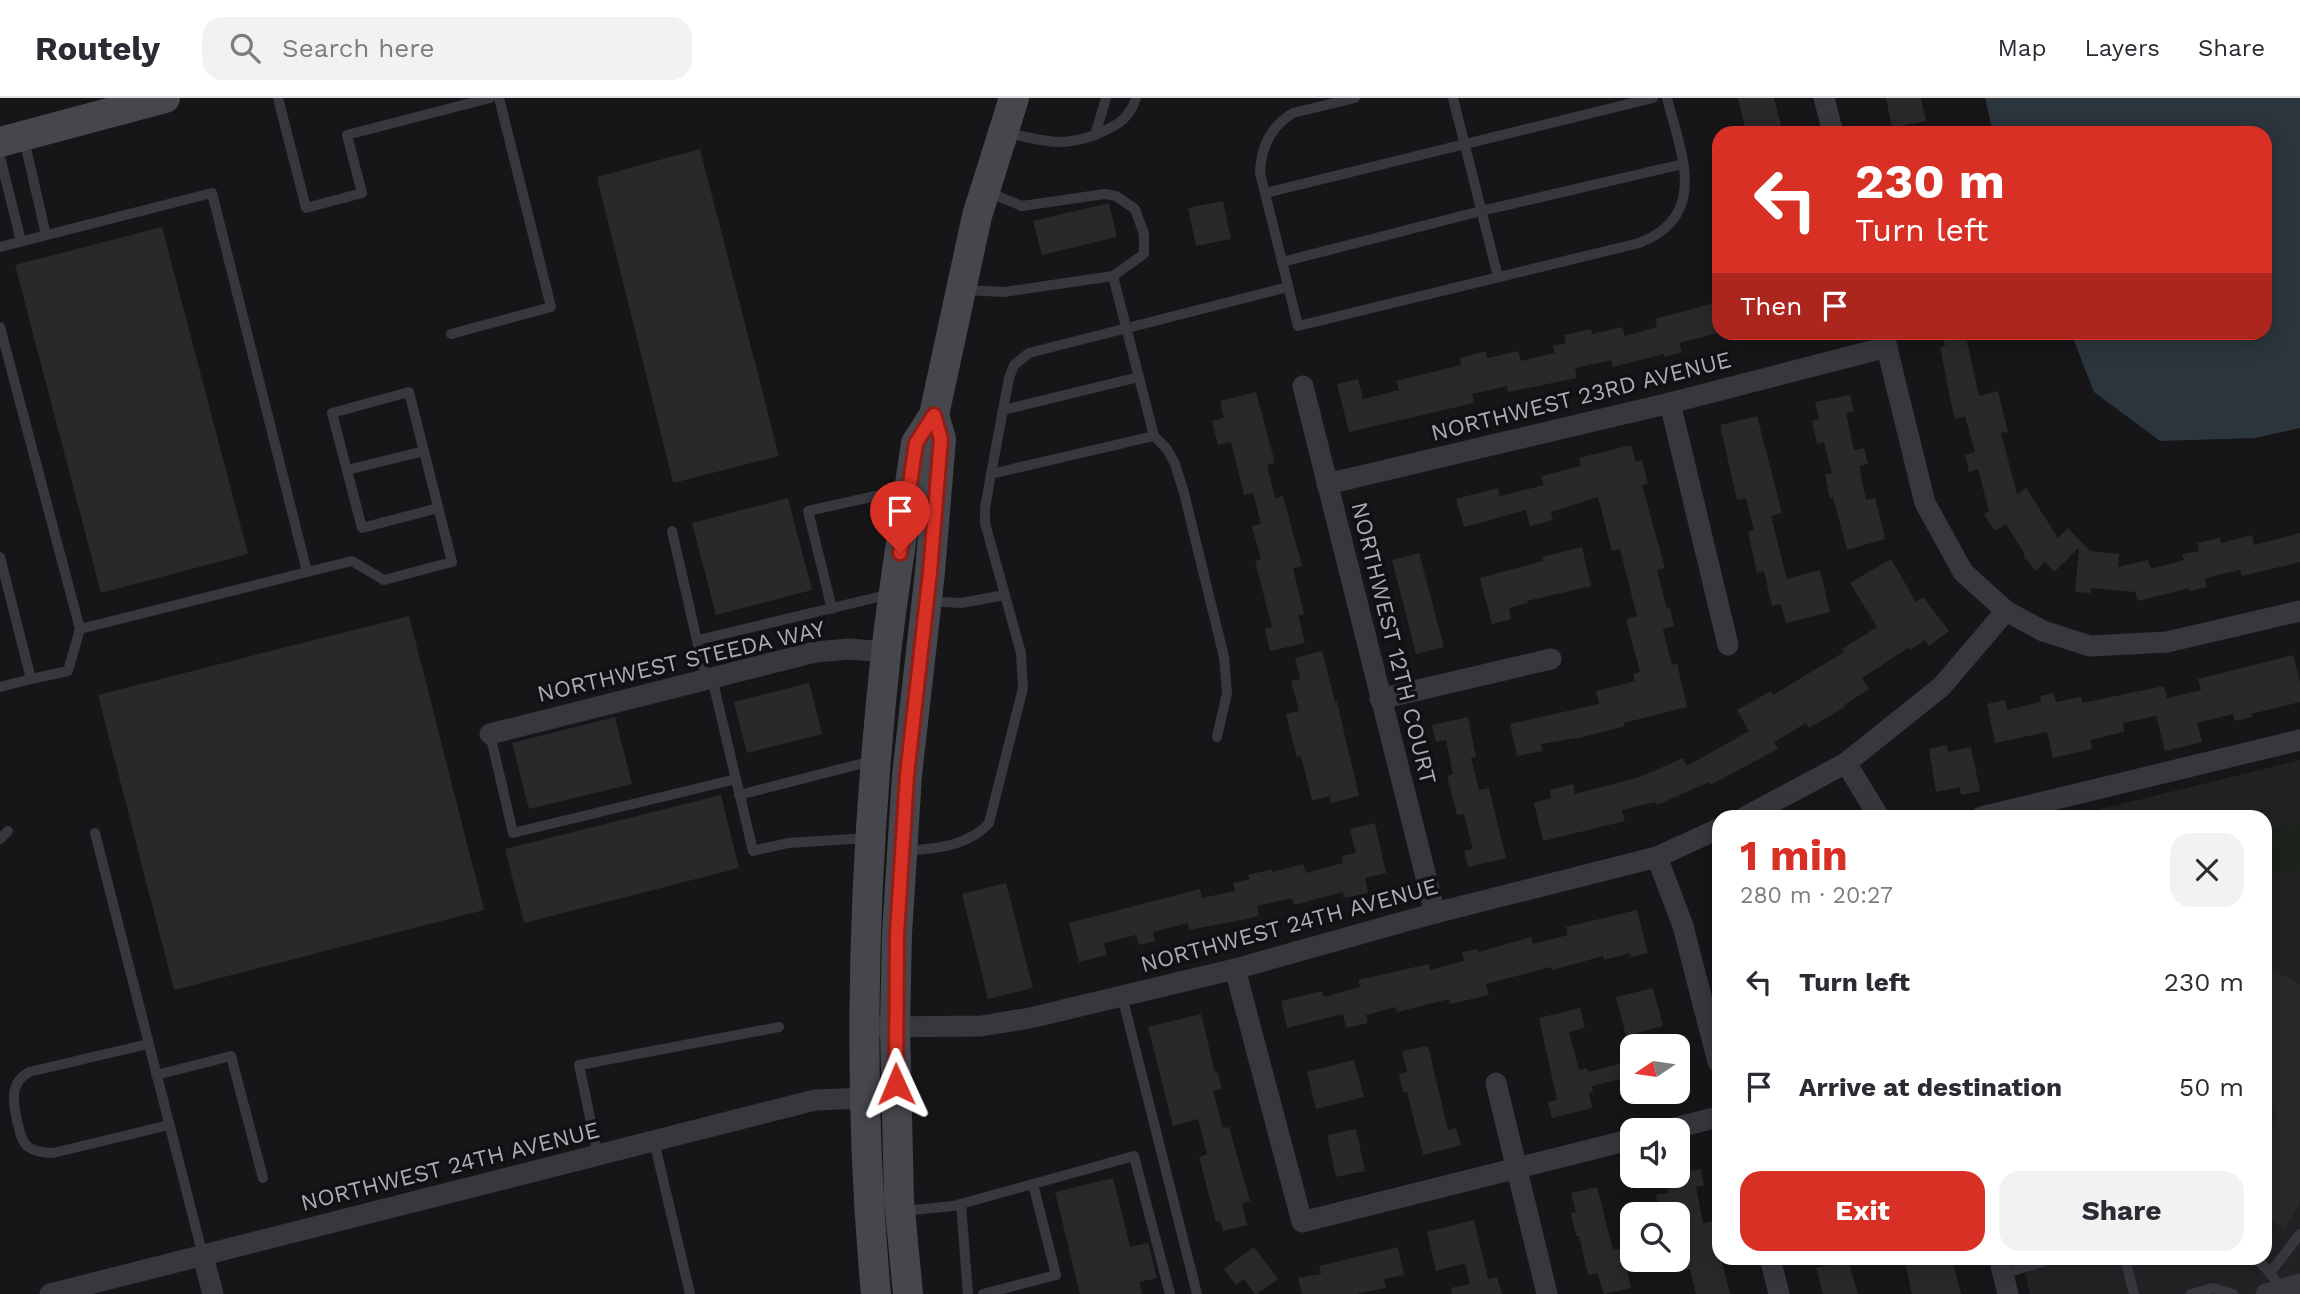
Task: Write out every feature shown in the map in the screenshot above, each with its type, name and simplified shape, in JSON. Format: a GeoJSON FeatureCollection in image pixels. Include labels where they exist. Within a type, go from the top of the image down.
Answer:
{"type":"FeatureCollection","features":[{"type":"Feature","properties":{"kind":"main road"},"geometry":{"type":"LineString","coordinates":[[12,139],[165,98]]}},
{"type":"Feature","properties":{"kind":"main road"},"geometry":{"type":"LineString","coordinates":[[876,1294],[864,1098],[865,1026],[871,838],[886,652],[916,443],[934,415],[977,216],[1014,98]]}},
{"type":"Feature","properties":{"kind":"main road"},"geometry":{"type":"LineString","coordinates":[[907,1284],[900,1211],[895,1028],[897,934],[907,775],[927,601],[941,439],[934,415]]}},
{"type":"Feature","properties":{"kind":"main road"},"geometry":{"type":"LineString","coordinates":[[864,1098],[881,1142],[888,1245],[907,1284]]}},
{"type":"Feature","properties":{"kind":"street"},"geometry":{"type":"LineString","coordinates":[[1824,98],[1831,126]]}},
{"type":"Feature","properties":{"kind":"street"},"geometry":{"type":"LineString","coordinates":[[1885,340],[1925,503],[1964,572],[2006,611],[2043,631],[2090,646],[2167,642],[2300,611]]}},
{"type":"Feature","properties":{"kind":"street","name":"NORTHWEST 23RD AVENUE"},"geometry":{"type":"LineString","coordinates":[[1327,484],[1670,403],[1885,340]]}},
{"type":"Feature","properties":{"kind":"street","name":"NORTHWEST 12TH COURT"},"geometry":{"type":"LineString","coordinates":[[1303,386],[1435,913]]}},
{"type":"Feature","properties":{"kind":"street"},"geometry":{"type":"LineString","coordinates":[[1670,403],[1728,645]]}},
{"type":"Feature","properties":{"kind":"street"},"geometry":{"type":"LineString","coordinates":[[1758,810],[1846,763],[1941,687],[2006,611]]}},
{"type":"Feature","properties":{"kind":"street","name":"NORTHWEST STEEDA WAY"},"geometry":{"type":"LineString","coordinates":[[489,734],[815,652],[849,649],[886,652]]}},
{"type":"Feature","properties":{"kind":"street"},"geometry":{"type":"LineString","coordinates":[[1380,699],[1551,659]]}},
{"type":"Feature","properties":{"kind":"street"},"geometry":{"type":"LineString","coordinates":[[2010,810],[2300,740]]}},
{"type":"Feature","properties":{"kind":"street"},"geometry":{"type":"LineString","coordinates":[[1846,763],[1875,810]]}},
{"type":"Feature","properties":{"kind":"street","name":"NORTHWEST 24TH AVENUE"},"geometry":{"type":"LineString","coordinates":[[865,1026],[981,1026],[1030,1018],[1235,969],[1435,913],[1657,858],[1712,833]]}},
{"type":"Feature","properties":{"kind":"street"},"geometry":{"type":"LineString","coordinates":[[1657,858],[1683,926],[1712,1039]]}},
{"type":"Feature","properties":{"kind":"street"},"geometry":{"type":"LineString","coordinates":[[1235,969],[1302,1222],[1620,1142]]}},
{"type":"Feature","properties":{"kind":"street"},"geometry":{"type":"LineString","coordinates":[[1496,1083],[1547,1294]]}},
{"type":"Feature","properties":{"kind":"street","name":"NORTHWEST 24TH AVENUE"},"geometry":{"type":"LineString","coordinates":[[50,1294],[815,1100],[864,1098]]}},
{"type":"Feature","properties":{"kind":"street"},"geometry":{"type":"LineString","coordinates":[[1690,1124],[1712,1119]]}},
{"type":"Feature","properties":{"kind":"street"},"geometry":{"type":"LineString","coordinates":[[203,1256],[213,1294]]}},
{"type":"Feature","properties":{"kind":"street"},"geometry":{"type":"LineString","coordinates":[[1772,1265],[1779,1294]]}},
{"type":"Feature","properties":{"kind":"lane"},"geometry":{"type":"LineString","coordinates":[[278,98],[306,208],[362,193],[347,135],[491,98]]}},
{"type":"Feature","properties":{"kind":"lane"},"geometry":{"type":"LineString","coordinates":[[451,334],[551,307],[499,98]]}},
{"type":"Feature","properties":{"kind":"lane"},"geometry":{"type":"LineString","coordinates":[[1095,135],[1106,98]]}},
{"type":"Feature","properties":{"kind":"lane"},"geometry":{"type":"LineString","coordinates":[[1002,132],[1059,144],[1074,142],[1110,129],[1132,113],[1136,98]]}},
{"type":"Feature","properties":{"kind":"lane"},"geometry":{"type":"LineString","coordinates":[[1355,98],[1293,113],[1279,123],[1268,140],[1260,161],[1260,173],[1298,326],[1639,243],[1661,233],[1678,216],[1683,205],[1683,164],[1667,98]]}},
{"type":"Feature","properties":{"kind":"lane"},"geometry":{"type":"LineString","coordinates":[[1453,98],[1498,278]]}},
{"type":"Feature","properties":{"kind":"lane"},"geometry":{"type":"LineString","coordinates":[[1265,193],[1653,98]]}},
{"type":"Feature","properties":{"kind":"lane"},"geometry":{"type":"LineString","coordinates":[[12,139],[46,235]]}},
{"type":"Feature","properties":{"kind":"lane"},"geometry":{"type":"LineString","coordinates":[[0,157],[21,241]]}},
{"type":"Feature","properties":{"kind":"lane"},"geometry":{"type":"LineString","coordinates":[[1282,262],[1481,211],[1683,164]]}},
{"type":"Feature","properties":{"kind":"lane"},"geometry":{"type":"LineString","coordinates":[[961,290],[1004,292],[1114,276],[1144,254],[1141,222],[1135,209],[1125,200],[1105,194],[1022,206],[985,191]]}},
{"type":"Feature","properties":{"kind":"lane"},"geometry":{"type":"LineString","coordinates":[[0,247],[212,193],[307,572]]}},
{"type":"Feature","properties":{"kind":"lane"},"geometry":{"type":"LineString","coordinates":[[1114,276],[1154,436],[1167,449],[1175,464],[1184,493],[1224,657],[1227,693],[1217,737]]}},
{"type":"Feature","properties":{"kind":"lane"},"geometry":{"type":"LineString","coordinates":[[903,850],[924,850],[972,838],[989,823],[1023,688],[1021,653],[985,523],[991,474],[1009,377],[1014,365],[1029,353],[1288,287]]}},
{"type":"Feature","properties":{"kind":"lane"},"geometry":{"type":"LineString","coordinates":[[0,327],[79,629],[68,671],[0,687]]}},
{"type":"Feature","properties":{"kind":"lane"},"geometry":{"type":"LineString","coordinates":[[1003,410],[1139,377]]}},
{"type":"Feature","properties":{"kind":"lane"},"geometry":{"type":"LineString","coordinates":[[79,629],[352,561],[384,580],[452,562],[409,392],[332,412],[362,528],[438,508]]}},
{"type":"Feature","properties":{"kind":"lane"},"geometry":{"type":"LineString","coordinates":[[991,474],[1154,436]]}},
{"type":"Feature","properties":{"kind":"lane"},"geometry":{"type":"LineString","coordinates":[[347,470],[424,451]]}},
{"type":"Feature","properties":{"kind":"lane"},"geometry":{"type":"LineString","coordinates":[[832,609],[808,511],[910,488]]}},
{"type":"Feature","properties":{"kind":"lane"},"geometry":{"type":"LineString","coordinates":[[671,531],[753,851],[788,843],[871,838]]}},
{"type":"Feature","properties":{"kind":"lane"},"geometry":{"type":"LineString","coordinates":[[0,557],[31,679]]}},
{"type":"Feature","properties":{"kind":"lane"},"geometry":{"type":"LineString","coordinates":[[698,640],[894,593]]}},
{"type":"Feature","properties":{"kind":"lane"},"geometry":{"type":"LineString","coordinates":[[927,601],[961,603],[1005,595]]}},
{"type":"Feature","properties":{"kind":"lane"},"geometry":{"type":"LineString","coordinates":[[489,734],[513,833],[736,779]]}},
{"type":"Feature","properties":{"kind":"lane"},"geometry":{"type":"LineString","coordinates":[[739,795],[876,760]]}},
{"type":"Feature","properties":{"kind":"lane"},"geometry":{"type":"LineString","coordinates":[[95,833],[203,1256]]}},
{"type":"Feature","properties":{"kind":"lane"},"geometry":{"type":"LineString","coordinates":[[1122,996],[1197,1294]]}},
{"type":"Feature","properties":{"kind":"lane"},"geometry":{"type":"LineString","coordinates":[[597,1156],[579,1066],[779,1027]]}},
{"type":"Feature","properties":{"kind":"lane"},"geometry":{"type":"LineString","coordinates":[[148,1044],[29,1072],[20,1077],[13,1099],[22,1140],[34,1150],[53,1153],[169,1125]]}},
{"type":"Feature","properties":{"kind":"lane"},"geometry":{"type":"LineString","coordinates":[[156,1075],[231,1056],[263,1178]]}},
{"type":"Feature","properties":{"kind":"lane"},"geometry":{"type":"LineString","coordinates":[[654,1142],[690,1294]]}},
{"type":"Feature","properties":{"kind":"lane"},"geometry":{"type":"LineString","coordinates":[[900,1211],[961,1204],[1134,1156],[1170,1294]]}},
{"type":"Feature","properties":{"kind":"lane"},"geometry":{"type":"LineString","coordinates":[[983,1294],[1056,1275],[1033,1184]]}},
{"type":"Feature","properties":{"kind":"lane"},"geometry":{"type":"LineString","coordinates":[[961,1204],[968,1294]]}},
{"type":"Feature","properties":{"kind":"lane"},"geometry":{"type":"LineString","coordinates":[[2262,1265],[2279,1285],[2300,1234]]}},
{"type":"Feature","properties":{"kind":"lane"},"geometry":{"type":"LineString","coordinates":[[2004,1275],[2034,1265]]}},
{"type":"Feature","properties":{"kind":"lane"},"geometry":{"type":"LineString","coordinates":[[2127,1265],[2134,1294]]}},
{"type":"Feature","properties":{"kind":"lane"},"geometry":{"type":"LineString","coordinates":[[2191,1294],[2213,1288],[2233,1294]]}},
{"type":"Feature","properties":{"kind":"shaded area"},"geometry":{"type":"Polygon","coordinates":[[[1985,98],[2300,98],[2300,428],[2255,438],[2160,441],[2094,392],[2074,340],[2272,340],[2272,126],[1991,126],[1985,98]]]}},
{"type":"Feature","properties":{"kind":"shaded area"},"geometry":{"type":"Polygon","coordinates":[[[2300,760],[2300,1294],[2030,1294],[2023,1265],[2272,1265],[2272,810],[2096,810],[2300,760]]]}},
{"type":"Feature","properties":{"kind":"shaded area"},"geometry":{"type":"Polygon","coordinates":[[[2300,822],[2300,870],[2272,877],[2272,829],[2300,822]]]}},
{"type":"Feature","properties":{"kind":"building"},"geometry":{"type":"Polygon","coordinates":[[[1738,98],[1774,98],[1781,126],[1744,126],[1738,98]]]}},
{"type":"Feature","properties":{"kind":"building"},"geometry":{"type":"Polygon","coordinates":[[[1886,98],[1921,98],[1926,121],[1892,126],[1886,98]]]}},
{"type":"Feature","properties":{"kind":"building"},"geometry":{"type":"Polygon","coordinates":[[[700,149],[779,456],[673,483],[597,177],[700,149]]]}},
{"type":"Feature","properties":{"kind":"building"},"geometry":{"type":"Polygon","coordinates":[[[1223,201],[1231,239],[1196,246],[1188,208],[1223,201]]]}},
{"type":"Feature","properties":{"kind":"building"},"geometry":{"type":"Polygon","coordinates":[[[1109,203],[1117,237],[1042,255],[1033,221],[1109,203]]]}},
{"type":"Feature","properties":{"kind":"building"},"geometry":{"type":"Polygon","coordinates":[[[162,227],[248,554],[101,593],[15,265],[162,227]]]}},
{"type":"Feature","properties":{"kind":"building"},"geometry":{"type":"Polygon","coordinates":[[[1712,304],[1712,335],[1679,343],[1682,352],[1665,357],[1664,354],[1613,367],[1611,360],[1575,368],[1577,378],[1508,392],[1507,386],[1472,394],[1474,403],[1349,432],[1337,384],[1358,379],[1363,399],[1399,390],[1396,381],[1461,365],[1460,358],[1486,351],[1487,358],[1518,351],[1521,361],[1555,353],[1553,346],[1566,343],[1564,335],[1591,329],[1592,334],[1622,327],[1625,336],[1657,327],[1655,319],[1712,304]]]}},
{"type":"Feature","properties":{"kind":"building"},"geometry":{"type":"Polygon","coordinates":[[[1944,340],[1967,340],[1979,396],[1998,391],[2008,432],[2001,433],[2017,494],[2026,488],[2058,538],[2068,528],[2090,551],[2119,554],[2118,567],[2148,560],[2151,569],[2184,560],[2182,554],[2199,551],[2197,543],[2220,538],[2221,543],[2252,535],[2254,545],[2300,533],[2300,562],[2242,576],[2240,570],[2205,578],[2207,587],[2190,591],[2189,588],[2138,601],[2135,592],[2091,588],[2091,593],[2075,592],[2079,548],[2054,572],[2045,562],[2036,571],[2023,556],[2025,555],[2006,524],[1995,531],[1984,514],[1989,511],[1978,469],[1969,472],[1965,455],[1975,452],[1965,416],[1955,419],[1951,403],[1940,347],[1945,346],[1944,340]]]}},
{"type":"Feature","properties":{"kind":"building"},"geometry":{"type":"Polygon","coordinates":[[[1256,392],[1275,463],[1267,465],[1275,498],[1283,496],[1302,566],[1293,568],[1304,614],[1298,615],[1305,643],[1270,651],[1265,629],[1272,627],[1255,561],[1261,559],[1252,526],[1261,524],[1253,493],[1244,495],[1231,442],[1218,445],[1212,421],[1224,418],[1220,401],[1256,392]]]}},
{"type":"Feature","properties":{"kind":"building"},"geometry":{"type":"Polygon","coordinates":[[[1850,395],[1854,411],[1846,413],[1854,450],[1864,448],[1868,464],[1859,466],[1866,500],[1875,498],[1885,539],[1847,550],[1825,475],[1832,473],[1824,442],[1817,444],[1812,421],[1819,419],[1815,402],[1850,395]]]}},
{"type":"Feature","properties":{"kind":"building"},"geometry":{"type":"Polygon","coordinates":[[[1757,416],[1782,513],[1771,516],[1787,579],[1820,570],[1830,612],[1786,623],[1781,604],[1772,606],[1764,571],[1757,573],[1748,532],[1754,530],[1746,498],[1737,500],[1720,425],[1757,416]]]}},
{"type":"Feature","properties":{"kind":"building"},"geometry":{"type":"Polygon","coordinates":[[[1631,445],[1636,462],[1642,460],[1648,484],[1642,485],[1665,568],[1657,570],[1674,626],[1663,629],[1672,665],[1677,663],[1687,707],[1583,737],[1541,744],[1543,751],[1517,756],[1510,724],[1599,704],[1596,691],[1635,681],[1633,674],[1640,672],[1626,619],[1637,616],[1620,549],[1612,551],[1598,497],[1551,512],[1553,520],[1530,526],[1526,510],[1464,527],[1456,499],[1498,488],[1500,496],[1544,485],[1541,476],[1581,466],[1579,458],[1631,445]]]}},
{"type":"Feature","properties":{"kind":"building"},"geometry":{"type":"Polygon","coordinates":[[[788,498],[812,590],[716,615],[692,523],[788,498]]]}},
{"type":"Feature","properties":{"kind":"building"},"geometry":{"type":"Polygon","coordinates":[[[1582,547],[1591,586],[1527,601],[1509,608],[1511,619],[1492,624],[1480,578],[1582,547]]]}},
{"type":"Feature","properties":{"kind":"building"},"geometry":{"type":"Polygon","coordinates":[[[1419,553],[1444,647],[1416,654],[1392,560],[1419,553]]]}},
{"type":"Feature","properties":{"kind":"building"},"geometry":{"type":"Polygon","coordinates":[[[1891,559],[1916,602],[1923,597],[1949,631],[1929,646],[1925,640],[1910,650],[1908,648],[1862,678],[1869,689],[1844,705],[1845,707],[1809,728],[1806,723],[1774,742],[1778,749],[1710,785],[1709,782],[1657,805],[1655,802],[1622,810],[1625,821],[1543,841],[1534,803],[1551,798],[1550,790],[1573,784],[1575,794],[1640,777],[1683,758],[1687,766],[1749,731],[1737,710],[1771,691],[1773,695],[1844,652],[1842,649],[1877,627],[1850,583],[1891,559]]]}},
{"type":"Feature","properties":{"kind":"building"},"geometry":{"type":"Polygon","coordinates":[[[409,616],[484,910],[174,990],[98,695],[409,616]]]}},
{"type":"Feature","properties":{"kind":"building"},"geometry":{"type":"Polygon","coordinates":[[[1322,651],[1359,796],[1331,803],[1329,796],[1312,801],[1301,756],[1297,757],[1286,714],[1299,711],[1291,681],[1300,679],[1295,658],[1322,651]]]}},
{"type":"Feature","properties":{"kind":"building"},"geometry":{"type":"Polygon","coordinates":[[[2293,655],[2300,682],[2300,702],[2251,714],[2252,717],[2235,721],[2233,714],[2197,723],[2202,742],[2165,751],[2156,716],[2123,723],[2124,732],[2090,740],[2092,749],[2053,758],[2047,732],[1995,743],[1987,704],[2005,700],[2007,710],[2041,702],[2040,696],[2054,693],[2056,702],[2081,697],[2082,703],[2164,686],[2167,698],[2201,690],[2198,679],[2293,655]]]}},
{"type":"Feature","properties":{"kind":"building"},"geometry":{"type":"Polygon","coordinates":[[[809,683],[822,734],[747,753],[734,702],[809,683]]]}},
{"type":"Feature","properties":{"kind":"building"},"geometry":{"type":"Polygon","coordinates":[[[615,717],[632,784],[529,809],[512,743],[615,717]]]}},
{"type":"Feature","properties":{"kind":"building"},"geometry":{"type":"Polygon","coordinates":[[[1468,717],[1476,757],[1471,758],[1479,790],[1489,788],[1506,858],[1468,867],[1464,851],[1473,849],[1464,814],[1457,815],[1447,776],[1453,774],[1446,740],[1436,742],[1432,725],[1468,717]]]}},
{"type":"Feature","properties":{"kind":"building"},"geometry":{"type":"Polygon","coordinates":[[[1947,745],[1948,752],[1971,747],[1980,791],[1961,795],[1960,787],[1936,792],[1929,749],[1947,745]]]}},
{"type":"Feature","properties":{"kind":"building"},"geometry":{"type":"Polygon","coordinates":[[[721,795],[739,868],[524,923],[505,849],[721,795]]]}},
{"type":"Feature","properties":{"kind":"building"},"geometry":{"type":"Polygon","coordinates":[[[1375,823],[1386,873],[1365,878],[1368,893],[1344,898],[1343,892],[1294,905],[1292,898],[1257,906],[1259,916],[1189,930],[1188,923],[1153,932],[1155,941],[1139,945],[1136,935],[1104,943],[1107,955],[1079,962],[1069,923],[1200,889],[1202,898],[1235,891],[1233,883],[1250,879],[1248,875],[1272,869],[1272,872],[1303,864],[1306,873],[1343,863],[1342,856],[1356,853],[1350,829],[1375,823]]]}},
{"type":"Feature","properties":{"kind":"building"},"geometry":{"type":"Polygon","coordinates":[[[1006,883],[1033,988],[988,999],[962,894],[1006,883]]]}},
{"type":"Feature","properties":{"kind":"building"},"geometry":{"type":"Polygon","coordinates":[[[1637,910],[1648,953],[1631,957],[1630,953],[1604,960],[1603,956],[1552,970],[1551,967],[1486,984],[1489,995],[1450,1004],[1449,999],[1397,1012],[1396,1007],[1366,1015],[1368,1023],[1346,1028],[1343,1014],[1287,1028],[1281,1001],[1322,991],[1324,997],[1360,987],[1358,980],[1429,964],[1430,970],[1464,961],[1462,952],[1478,949],[1479,952],[1531,937],[1533,944],[1568,935],[1566,927],[1637,910]]]}},
{"type":"Feature","properties":{"kind":"building"},"geometry":{"type":"Polygon","coordinates":[[[2272,969],[2300,985],[2300,1202],[2284,1228],[2272,1221],[2272,1122],[2277,1114],[2272,1111],[2272,969]]]}},
{"type":"Feature","properties":{"kind":"building"},"geometry":{"type":"Polygon","coordinates":[[[1653,988],[1663,1026],[1625,1034],[1616,997],[1653,988]]]}},
{"type":"Feature","properties":{"kind":"building"},"geometry":{"type":"Polygon","coordinates":[[[1580,1008],[1585,1028],[1569,1032],[1579,1070],[1587,1068],[1588,1072],[1620,1063],[1620,1079],[1592,1086],[1593,1092],[1589,1093],[1592,1108],[1552,1118],[1548,1102],[1557,1100],[1539,1018],[1580,1008]]]}},
{"type":"Feature","properties":{"kind":"building"},"geometry":{"type":"Polygon","coordinates":[[[1201,1014],[1215,1073],[1218,1072],[1222,1089],[1213,1091],[1223,1128],[1229,1127],[1250,1201],[1242,1203],[1247,1225],[1223,1231],[1220,1221],[1216,1222],[1199,1157],[1207,1154],[1198,1119],[1173,1126],[1148,1027],[1201,1014]]]}},
{"type":"Feature","properties":{"kind":"building"},"geometry":{"type":"Polygon","coordinates":[[[1428,1046],[1448,1130],[1456,1128],[1461,1145],[1423,1155],[1407,1092],[1403,1092],[1399,1074],[1407,1072],[1402,1051],[1428,1046]]]}},
{"type":"Feature","properties":{"kind":"building"},"geometry":{"type":"Polygon","coordinates":[[[1354,1060],[1364,1097],[1316,1109],[1307,1072],[1354,1060]]]}},
{"type":"Feature","properties":{"kind":"building"},"geometry":{"type":"Polygon","coordinates":[[[1356,1129],[1365,1171],[1336,1177],[1327,1135],[1356,1129]]]}},
{"type":"Feature","properties":{"kind":"building"},"geometry":{"type":"Polygon","coordinates":[[[1701,1169],[1704,1185],[1696,1187],[1703,1223],[1712,1221],[1712,1265],[1723,1265],[1730,1294],[1696,1294],[1690,1269],[1690,1202],[1657,1202],[1656,1195],[1668,1193],[1667,1188],[1690,1188],[1690,1171],[1701,1169]]]}},
{"type":"Feature","properties":{"kind":"building"},"geometry":{"type":"Polygon","coordinates":[[[1113,1178],[1130,1247],[1148,1243],[1157,1278],[1139,1282],[1142,1294],[1080,1294],[1055,1192],[1113,1178]]]}},
{"type":"Feature","properties":{"kind":"building"},"geometry":{"type":"Polygon","coordinates":[[[1597,1187],[1613,1250],[1620,1248],[1620,1272],[1627,1272],[1631,1288],[1604,1294],[1597,1273],[1588,1275],[1571,1213],[1576,1212],[1571,1193],[1597,1187]]]}},
{"type":"Feature","properties":{"kind":"building"},"geometry":{"type":"Polygon","coordinates":[[[1474,1220],[1488,1279],[1497,1277],[1502,1294],[1452,1294],[1451,1288],[1470,1284],[1465,1263],[1436,1271],[1427,1232],[1474,1220]]]}},
{"type":"Feature","properties":{"kind":"building"},"geometry":{"type":"Polygon","coordinates":[[[1254,1247],[1278,1279],[1257,1294],[1244,1279],[1236,1285],[1224,1269],[1254,1247]]]}},
{"type":"Feature","properties":{"kind":"building"},"geometry":{"type":"Polygon","coordinates":[[[1398,1247],[1404,1275],[1384,1279],[1386,1288],[1356,1294],[1302,1294],[1298,1278],[1321,1274],[1319,1266],[1398,1247]]]}},
{"type":"Feature","properties":{"kind":"building"},"geometry":{"type":"Polygon","coordinates":[[[1850,1265],[1858,1294],[1823,1294],[1816,1268],[1850,1265]]]}},
{"type":"Feature","properties":{"kind":"building"},"geometry":{"type":"Polygon","coordinates":[[[1906,1265],[1954,1265],[1961,1294],[1912,1294],[1906,1265]]]}},
{"type":"Feature","properties":{"kind":"route"},"geometry":{"type":"LineString","coordinates":[[896,1084],[897,934],[907,775],[930,572],[941,439],[934,415],[916,443],[900,553]]}}]}
